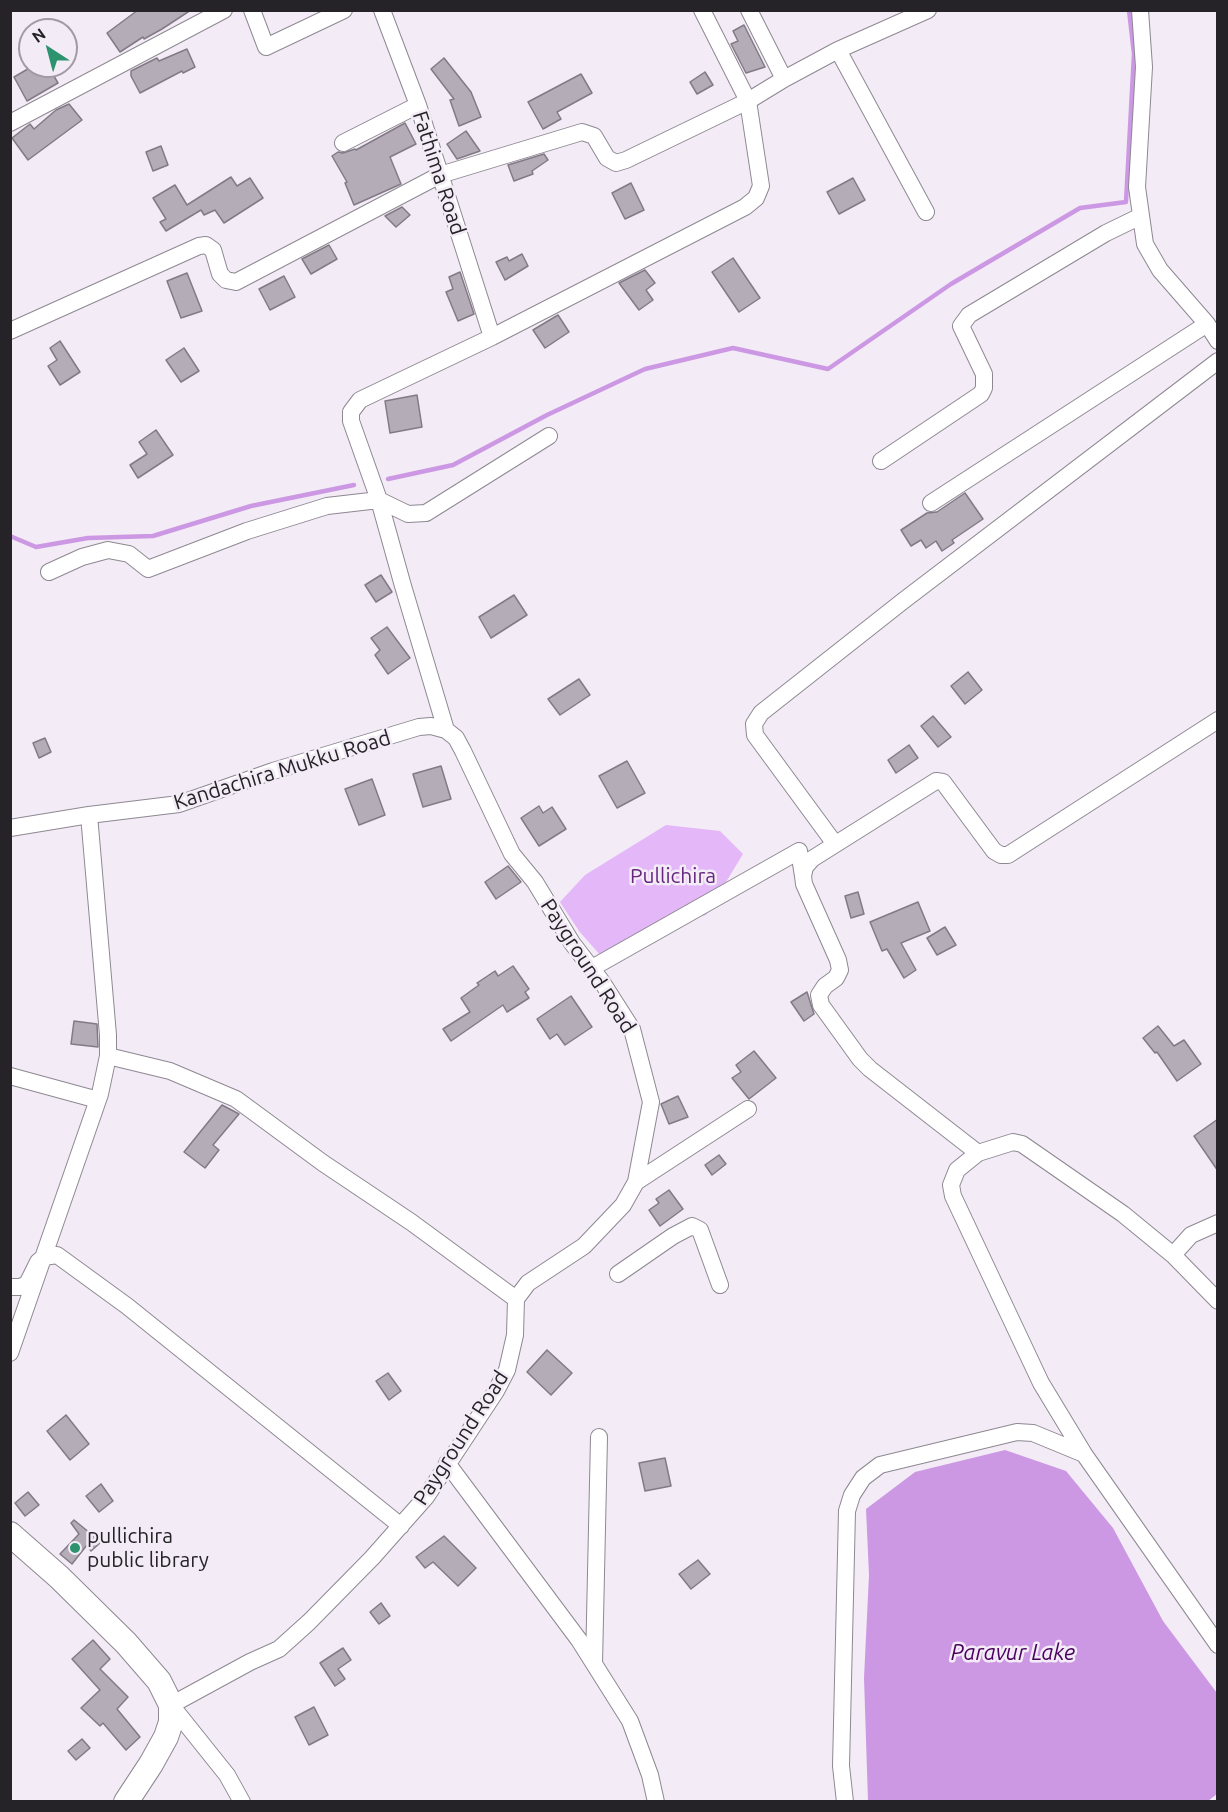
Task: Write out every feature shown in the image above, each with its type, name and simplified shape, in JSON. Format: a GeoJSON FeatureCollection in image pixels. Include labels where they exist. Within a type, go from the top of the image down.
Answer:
{"type":"FeatureCollection","features":[{"type":"Feature","properties":{"kind":"main road"},"geometry":{"type":"LineString","coordinates":[[10,1534],[59,1577],[126,1643],[159,1681],[171,1706],[171,1722],[166,1737],[126,1802]]}},
{"type":"Feature","properties":{"kind":"street"},"geometry":{"type":"LineString","coordinates":[[10,123],[224,10]]}},
{"type":"Feature","properties":{"kind":"street"},"geometry":{"type":"LineString","coordinates":[[252,10],[266,47],[344,10]]}},
{"type":"Feature","properties":{"kind":"street","name":"Fathima Road"},"geometry":{"type":"LineString","coordinates":[[382,10],[418,105],[492,337]]}},
{"type":"Feature","properties":{"kind":"street"},"geometry":{"type":"LineString","coordinates":[[446,730],[379,500],[351,421],[351,412],[360,400],[492,337],[745,207],[756,198],[761,186],[748,101],[702,10]]}},
{"type":"Feature","properties":{"kind":"street"},"geometry":{"type":"LineString","coordinates":[[749,10],[784,79]]}},
{"type":"Feature","properties":{"kind":"street"},"geometry":{"type":"LineString","coordinates":[[1140,10],[1144,67],[1137,187],[1145,244],[1160,270],[1207,324],[1218,341]]}},
{"type":"Feature","properties":{"kind":"street"},"geometry":{"type":"LineString","coordinates":[[10,331],[199,246],[206,245],[213,250],[220,274],[226,280],[236,282],[440,175],[582,132],[594,136],[607,158],[616,163],[748,101],[838,50],[926,11]]}},
{"type":"Feature","properties":{"kind":"street"},"geometry":{"type":"LineString","coordinates":[[838,50],[926,212]]}},
{"type":"Feature","properties":{"kind":"street"},"geometry":{"type":"LineString","coordinates":[[343,143],[418,105]]}},
{"type":"Feature","properties":{"kind":"street"},"geometry":{"type":"LineString","coordinates":[[881,461],[981,394],[984,388],[984,374],[961,326],[969,315],[1106,233],[1141,216]]}},
{"type":"Feature","properties":{"kind":"street"},"geometry":{"type":"LineString","coordinates":[[931,503],[1207,324]]}},
{"type":"Feature","properties":{"kind":"street"},"geometry":{"type":"LineString","coordinates":[[835,844],[755,735],[754,724],[761,714],[903,601],[1218,361]]}},
{"type":"Feature","properties":{"kind":"street"},"geometry":{"type":"LineString","coordinates":[[49,572],[82,557],[108,550],[129,554],[148,568],[247,531],[327,506],[379,500],[408,514],[426,513],[549,436]]}},
{"type":"Feature","properties":{"kind":"street"},"geometry":{"type":"LineString","coordinates":[[803,876],[805,867],[812,859],[936,781],[943,782],[994,851],[1001,855],[1008,855],[1218,720]]}},
{"type":"Feature","properties":{"kind":"street","name":"Kandachira Mukku Road"},"geometry":{"type":"LineString","coordinates":[[10,828],[179,804],[273,771],[419,727],[431,726],[446,730]]}},
{"type":"Feature","properties":{"kind":"street","name":"Payground Road"},"geometry":{"type":"LineString","coordinates":[[171,1706],[250,1662],[279,1649],[344,1587],[401,1526],[426,1497],[496,1391],[507,1370],[515,1335],[516,1299],[528,1283],[584,1246],[623,1205],[636,1182],[651,1102],[632,1029],[573,943],[535,882],[512,854],[464,751],[456,738],[446,730]]}},
{"type":"Feature","properties":{"kind":"street"},"geometry":{"type":"LineString","coordinates":[[10,1353],[98,1100],[108,1056],[89,815]]}},
{"type":"Feature","properties":{"kind":"street"},"geometry":{"type":"LineString","coordinates":[[592,968],[799,851],[804,884],[838,960],[840,970],[836,978],[825,986],[819,995],[821,1005],[860,1059],[870,1069],[978,1153]]}},
{"type":"Feature","properties":{"kind":"street"},"geometry":{"type":"LineString","coordinates":[[108,1056],[170,1071],[236,1099],[516,1299]]}},
{"type":"Feature","properties":{"kind":"street"},"geometry":{"type":"LineString","coordinates":[[10,1076],[98,1100]]}},
{"type":"Feature","properties":{"kind":"street"},"geometry":{"type":"LineString","coordinates":[[636,1182],[748,1109]]}},
{"type":"Feature","properties":{"kind":"street"},"geometry":{"type":"LineString","coordinates":[[1218,1300],[1173,1255],[1091,1190],[1022,1144],[1013,1142],[978,1153],[957,1170],[951,1185],[953,1196],[1041,1383],[1084,1454],[1218,1646]]}},
{"type":"Feature","properties":{"kind":"street"},"geometry":{"type":"LineString","coordinates":[[1173,1255],[1191,1235],[1218,1223]]}},
{"type":"Feature","properties":{"kind":"street"},"geometry":{"type":"LineString","coordinates":[[618,1274],[673,1236],[692,1226],[700,1230],[720,1285]]}},
{"type":"Feature","properties":{"kind":"street"},"geometry":{"type":"LineString","coordinates":[[10,1287],[27,1284],[38,1262],[44,1257],[57,1255],[127,1306],[401,1526]]}},
{"type":"Feature","properties":{"kind":"street"},"geometry":{"type":"LineString","coordinates":[[845,1802],[841,1766],[847,1511],[852,1495],[863,1478],[880,1465],[1017,1432],[1044,1437],[1084,1454]]}},
{"type":"Feature","properties":{"kind":"street"},"geometry":{"type":"LineString","coordinates":[[594,1664],[599,1437]]}},
{"type":"Feature","properties":{"kind":"street"},"geometry":{"type":"LineString","coordinates":[[447,1463],[579,1640],[630,1721],[650,1775],[656,1802]]}},
{"type":"Feature","properties":{"kind":"street"},"geometry":{"type":"LineString","coordinates":[[171,1706],[227,1775],[242,1802]]}},
{"type":"Feature","properties":{"kind":"green space","name":"Pullichira"},"geometry":{"type":"Polygon","coordinates":[[[666,825],[720,831],[743,854],[706,915],[677,922],[601,956],[579,931],[560,902],[585,875],[666,825]]]}},
{"type":"Feature","properties":{"kind":"water","name":"Paravur Lake"},"geometry":{"type":"Polygon","coordinates":[[[1005,1450],[1066,1471],[1113,1528],[1163,1621],[1217,1693],[1217,1794],[1208,1801],[868,1801],[864,1678],[869,1575],[866,1509],[915,1472],[1005,1450]]]}},
{"type":"Feature","properties":{"kind":"building"},"geometry":{"type":"Polygon","coordinates":[[[138,10],[191,10],[120,52],[107,33],[138,10]]]}},
{"type":"Feature","properties":{"kind":"building"},"geometry":{"type":"Polygon","coordinates":[[[744,25],[765,67],[746,73],[731,44],[738,41],[733,31],[744,25]]]}},
{"type":"Feature","properties":{"kind":"building"},"geometry":{"type":"Polygon","coordinates":[[[187,49],[195,67],[183,73],[182,71],[140,93],[131,76],[131,71],[157,58],[159,61],[187,49]]]}},
{"type":"Feature","properties":{"kind":"building"},"geometry":{"type":"Polygon","coordinates":[[[444,58],[471,92],[481,117],[459,126],[450,100],[454,99],[431,69],[444,58]]]}},
{"type":"Feature","properties":{"kind":"building"},"geometry":{"type":"Polygon","coordinates":[[[705,72],[713,85],[697,94],[690,82],[705,72]]]}},
{"type":"Feature","properties":{"kind":"building"},"geometry":{"type":"Polygon","coordinates":[[[581,74],[592,93],[557,112],[561,119],[543,129],[528,102],[581,74]]]}},
{"type":"Feature","properties":{"kind":"building"},"geometry":{"type":"Polygon","coordinates":[[[18,75],[18,78],[55,78],[58,83],[27,101],[14,77],[18,75]]]}},
{"type":"Feature","properties":{"kind":"building"},"geometry":{"type":"Polygon","coordinates":[[[69,104],[82,120],[28,160],[12,138],[30,124],[34,129],[56,110],[69,104]]]}},
{"type":"Feature","properties":{"kind":"building"},"geometry":{"type":"Polygon","coordinates":[[[405,123],[416,144],[390,157],[401,184],[354,205],[345,183],[347,182],[332,156],[338,152],[356,150],[405,123]]]}},
{"type":"Feature","properties":{"kind":"building"},"geometry":{"type":"Polygon","coordinates":[[[466,131],[480,151],[457,159],[447,144],[466,131]]]}},
{"type":"Feature","properties":{"kind":"building"},"geometry":{"type":"Polygon","coordinates":[[[161,146],[168,165],[153,171],[146,152],[161,146]]]}},
{"type":"Feature","properties":{"kind":"building"},"geometry":{"type":"Polygon","coordinates":[[[544,154],[548,160],[532,171],[533,174],[514,181],[508,165],[544,154]]]}},
{"type":"Feature","properties":{"kind":"building"},"geometry":{"type":"Polygon","coordinates":[[[231,177],[237,186],[250,178],[263,198],[224,223],[215,210],[204,215],[201,210],[166,231],[160,222],[166,219],[153,198],[175,185],[187,205],[231,177]]]}},
{"type":"Feature","properties":{"kind":"building"},"geometry":{"type":"Polygon","coordinates":[[[853,178],[865,200],[839,214],[827,192],[853,178]]]}},
{"type":"Feature","properties":{"kind":"building"},"geometry":{"type":"Polygon","coordinates":[[[631,183],[644,210],[625,219],[612,193],[631,183]]]}},
{"type":"Feature","properties":{"kind":"building"},"geometry":{"type":"Polygon","coordinates":[[[402,207],[410,215],[396,227],[385,216],[402,207]]]}},
{"type":"Feature","properties":{"kind":"building"},"geometry":{"type":"Polygon","coordinates":[[[329,245],[337,259],[311,274],[302,259],[329,245]]]}},
{"type":"Feature","properties":{"kind":"building"},"geometry":{"type":"Polygon","coordinates":[[[522,254],[528,266],[505,280],[496,262],[507,257],[509,261],[522,254]]]}},
{"type":"Feature","properties":{"kind":"building"},"geometry":{"type":"Polygon","coordinates":[[[733,258],[760,298],[739,312],[712,272],[733,258]]]}},
{"type":"Feature","properties":{"kind":"building"},"geometry":{"type":"Polygon","coordinates":[[[645,270],[655,283],[646,290],[653,300],[639,310],[619,283],[645,270]]]}},
{"type":"Feature","properties":{"kind":"building"},"geometry":{"type":"Polygon","coordinates":[[[460,272],[474,314],[458,321],[446,292],[453,289],[449,277],[460,272]]]}},
{"type":"Feature","properties":{"kind":"building"},"geometry":{"type":"Polygon","coordinates":[[[187,273],[202,311],[181,318],[167,281],[187,273]]]}},
{"type":"Feature","properties":{"kind":"building"},"geometry":{"type":"Polygon","coordinates":[[[284,276],[295,297],[270,310],[259,289],[284,276]]]}},
{"type":"Feature","properties":{"kind":"building"},"geometry":{"type":"Polygon","coordinates":[[[558,315],[569,332],[545,348],[533,330],[558,315]]]}},
{"type":"Feature","properties":{"kind":"building"},"geometry":{"type":"Polygon","coordinates":[[[60,341],[80,372],[60,385],[48,366],[57,360],[50,348],[60,341]]]}},
{"type":"Feature","properties":{"kind":"building"},"geometry":{"type":"Polygon","coordinates":[[[184,348],[199,371],[181,382],[166,360],[184,348]]]}},
{"type":"Feature","properties":{"kind":"building"},"geometry":{"type":"Polygon","coordinates":[[[417,395],[422,427],[390,433],[385,401],[417,395]]]}},
{"type":"Feature","properties":{"kind":"building"},"geometry":{"type":"Polygon","coordinates":[[[156,430],[173,455],[138,478],[130,465],[147,454],[139,442],[156,430]]]}},
{"type":"Feature","properties":{"kind":"building"},"geometry":{"type":"Polygon","coordinates":[[[965,493],[983,519],[952,540],[954,543],[942,551],[936,541],[926,548],[921,540],[911,546],[901,530],[927,513],[937,512],[965,493]]]}},
{"type":"Feature","properties":{"kind":"building"},"geometry":{"type":"Polygon","coordinates":[[[381,575],[392,592],[376,602],[365,585],[381,575]]]}},
{"type":"Feature","properties":{"kind":"building"},"geometry":{"type":"Polygon","coordinates":[[[514,595],[527,615],[491,638],[479,617],[514,595]]]}},
{"type":"Feature","properties":{"kind":"building"},"geometry":{"type":"Polygon","coordinates":[[[387,627],[410,658],[388,674],[375,655],[380,650],[371,638],[387,627]]]}},
{"type":"Feature","properties":{"kind":"building"},"geometry":{"type":"Polygon","coordinates":[[[968,672],[982,690],[965,704],[951,686],[968,672]]]}},
{"type":"Feature","properties":{"kind":"building"},"geometry":{"type":"Polygon","coordinates":[[[579,679],[590,695],[560,715],[548,699],[579,679]]]}},
{"type":"Feature","properties":{"kind":"building"},"geometry":{"type":"Polygon","coordinates":[[[933,716],[951,737],[938,747],[921,726],[933,716]]]}},
{"type":"Feature","properties":{"kind":"building"},"geometry":{"type":"Polygon","coordinates":[[[45,738],[51,752],[39,758],[33,743],[45,738]]]}},
{"type":"Feature","properties":{"kind":"building"},"geometry":{"type":"Polygon","coordinates":[[[909,745],[918,758],[896,773],[888,760],[909,745]]]}},
{"type":"Feature","properties":{"kind":"building"},"geometry":{"type":"Polygon","coordinates":[[[627,761],[645,793],[617,808],[599,776],[627,761]]]}},
{"type":"Feature","properties":{"kind":"building"},"geometry":{"type":"Polygon","coordinates":[[[441,766],[451,799],[423,807],[413,774],[441,766]]]}},
{"type":"Feature","properties":{"kind":"building"},"geometry":{"type":"Polygon","coordinates":[[[372,779],[385,815],[359,825],[345,789],[372,779]]]}},
{"type":"Feature","properties":{"kind":"building"},"geometry":{"type":"Polygon","coordinates":[[[539,806],[543,813],[552,807],[566,829],[539,846],[521,818],[539,806]]]}},
{"type":"Feature","properties":{"kind":"building"},"geometry":{"type":"Polygon","coordinates":[[[508,866],[521,882],[496,899],[485,882],[508,866]]]}},
{"type":"Feature","properties":{"kind":"building"},"geometry":{"type":"Polygon","coordinates":[[[858,892],[864,914],[851,918],[845,896],[858,892]]]}},
{"type":"Feature","properties":{"kind":"building"},"geometry":{"type":"Polygon","coordinates":[[[918,902],[930,931],[901,943],[916,970],[904,978],[887,949],[882,951],[870,922],[918,902]]]}},
{"type":"Feature","properties":{"kind":"building"},"geometry":{"type":"Polygon","coordinates":[[[945,927],[956,945],[937,955],[927,938],[945,927]]]}},
{"type":"Feature","properties":{"kind":"building"},"geometry":{"type":"Polygon","coordinates":[[[513,966],[529,989],[525,992],[529,998],[507,1012],[503,1005],[451,1041],[443,1029],[470,1012],[461,998],[495,971],[498,976],[513,966]]]}},
{"type":"Feature","properties":{"kind":"building"},"geometry":{"type":"Polygon","coordinates":[[[807,992],[814,1014],[804,1021],[791,1002],[807,992]]]}},
{"type":"Feature","properties":{"kind":"building"},"geometry":{"type":"Polygon","coordinates":[[[571,996],[592,1027],[565,1045],[557,1034],[550,1039],[537,1019],[571,996]]]}},
{"type":"Feature","properties":{"kind":"building"},"geometry":{"type":"Polygon","coordinates":[[[74,1021],[97,1024],[98,1047],[71,1044],[74,1021]]]}},
{"type":"Feature","properties":{"kind":"building"},"geometry":{"type":"Polygon","coordinates":[[[1158,1026],[1174,1046],[1184,1040],[1201,1064],[1177,1081],[1157,1052],[1155,1053],[1143,1038],[1158,1026]]]}},
{"type":"Feature","properties":{"kind":"building"},"geometry":{"type":"Polygon","coordinates":[[[754,1051],[776,1078],[749,1099],[732,1078],[741,1072],[736,1065],[754,1051]]]}},
{"type":"Feature","properties":{"kind":"building"},"geometry":{"type":"Polygon","coordinates":[[[678,1096],[688,1117],[669,1124],[661,1104],[678,1096]]]}},
{"type":"Feature","properties":{"kind":"building"},"geometry":{"type":"Polygon","coordinates":[[[222,1105],[239,1114],[213,1145],[219,1150],[205,1168],[184,1152],[222,1105]]]}},
{"type":"Feature","properties":{"kind":"building"},"geometry":{"type":"Polygon","coordinates":[[[1218,1119],[1218,1171],[1194,1136],[1218,1119]]]}},
{"type":"Feature","properties":{"kind":"building"},"geometry":{"type":"Polygon","coordinates":[[[719,1155],[726,1164],[712,1175],[705,1165],[719,1155]]]}},
{"type":"Feature","properties":{"kind":"building"},"geometry":{"type":"Polygon","coordinates":[[[669,1190],[683,1209],[660,1226],[649,1210],[659,1203],[656,1199],[669,1190]]]}},
{"type":"Feature","properties":{"kind":"building"},"geometry":{"type":"Polygon","coordinates":[[[547,1350],[572,1373],[551,1395],[527,1372],[547,1350]]]}},
{"type":"Feature","properties":{"kind":"building"},"geometry":{"type":"Polygon","coordinates":[[[388,1373],[401,1391],[389,1400],[376,1381],[388,1373]]]}},
{"type":"Feature","properties":{"kind":"building"},"geometry":{"type":"Polygon","coordinates":[[[66,1415],[89,1444],[70,1460],[47,1431],[66,1415]]]}},
{"type":"Feature","properties":{"kind":"building"},"geometry":{"type":"Polygon","coordinates":[[[665,1458],[671,1486],[645,1491],[639,1463],[665,1458]]]}},
{"type":"Feature","properties":{"kind":"building"},"geometry":{"type":"Polygon","coordinates":[[[101,1484],[113,1501],[99,1512],[86,1496],[101,1484]]]}},
{"type":"Feature","properties":{"kind":"building"},"geometry":{"type":"Polygon","coordinates":[[[28,1492],[39,1505],[25,1516],[15,1503],[28,1492]]]}},
{"type":"Feature","properties":{"kind":"building","name":"pullichira public library"},"geometry":{"type":"Polygon","coordinates":[[[74,1520],[101,1542],[91,1551],[87,1545],[72,1564],[60,1554],[79,1534],[71,1523],[74,1520]]]}},
{"type":"Feature","properties":{"kind":"building"},"geometry":{"type":"Polygon","coordinates":[[[444,1536],[476,1568],[458,1586],[433,1562],[425,1568],[416,1557],[444,1536]]]}},
{"type":"Feature","properties":{"kind":"building"},"geometry":{"type":"Polygon","coordinates":[[[698,1560],[710,1574],[691,1589],[679,1574],[698,1560]]]}},
{"type":"Feature","properties":{"kind":"building"},"geometry":{"type":"Polygon","coordinates":[[[381,1603],[390,1616],[379,1624],[370,1612],[381,1603]]]}},
{"type":"Feature","properties":{"kind":"building"},"geometry":{"type":"Polygon","coordinates":[[[93,1640],[110,1659],[100,1669],[128,1697],[117,1709],[140,1737],[126,1750],[103,1723],[100,1726],[81,1708],[100,1690],[72,1659],[93,1640]]]}},
{"type":"Feature","properties":{"kind":"building"},"geometry":{"type":"Polygon","coordinates":[[[343,1648],[351,1660],[338,1669],[345,1679],[335,1686],[320,1663],[343,1648]]]}},
{"type":"Feature","properties":{"kind":"building"},"geometry":{"type":"Polygon","coordinates":[[[314,1707],[328,1735],[309,1745],[295,1717],[314,1707]]]}},
{"type":"Feature","properties":{"kind":"building"},"geometry":{"type":"Polygon","coordinates":[[[82,1739],[90,1748],[76,1760],[68,1751],[82,1739]]]}},
{"type":"Feature","properties":{"kind":"waterway"},"geometry":{"type":"LineString","coordinates":[[388,479],[453,465],[547,415],[645,369],[733,348],[828,369],[951,284],[1080,208],[1126,202],[1134,54],[1129,10]]}},
{"type":"Feature","properties":{"kind":"waterway"},"geometry":{"type":"LineString","coordinates":[[10,536],[36,547],[88,538],[153,536],[251,506],[354,485]]}},
{"type":"Feature","properties":{"kind":"place","name":"pullichira public library"},"geometry":{"type":"Point","coordinates":[75,1548]}}]}
